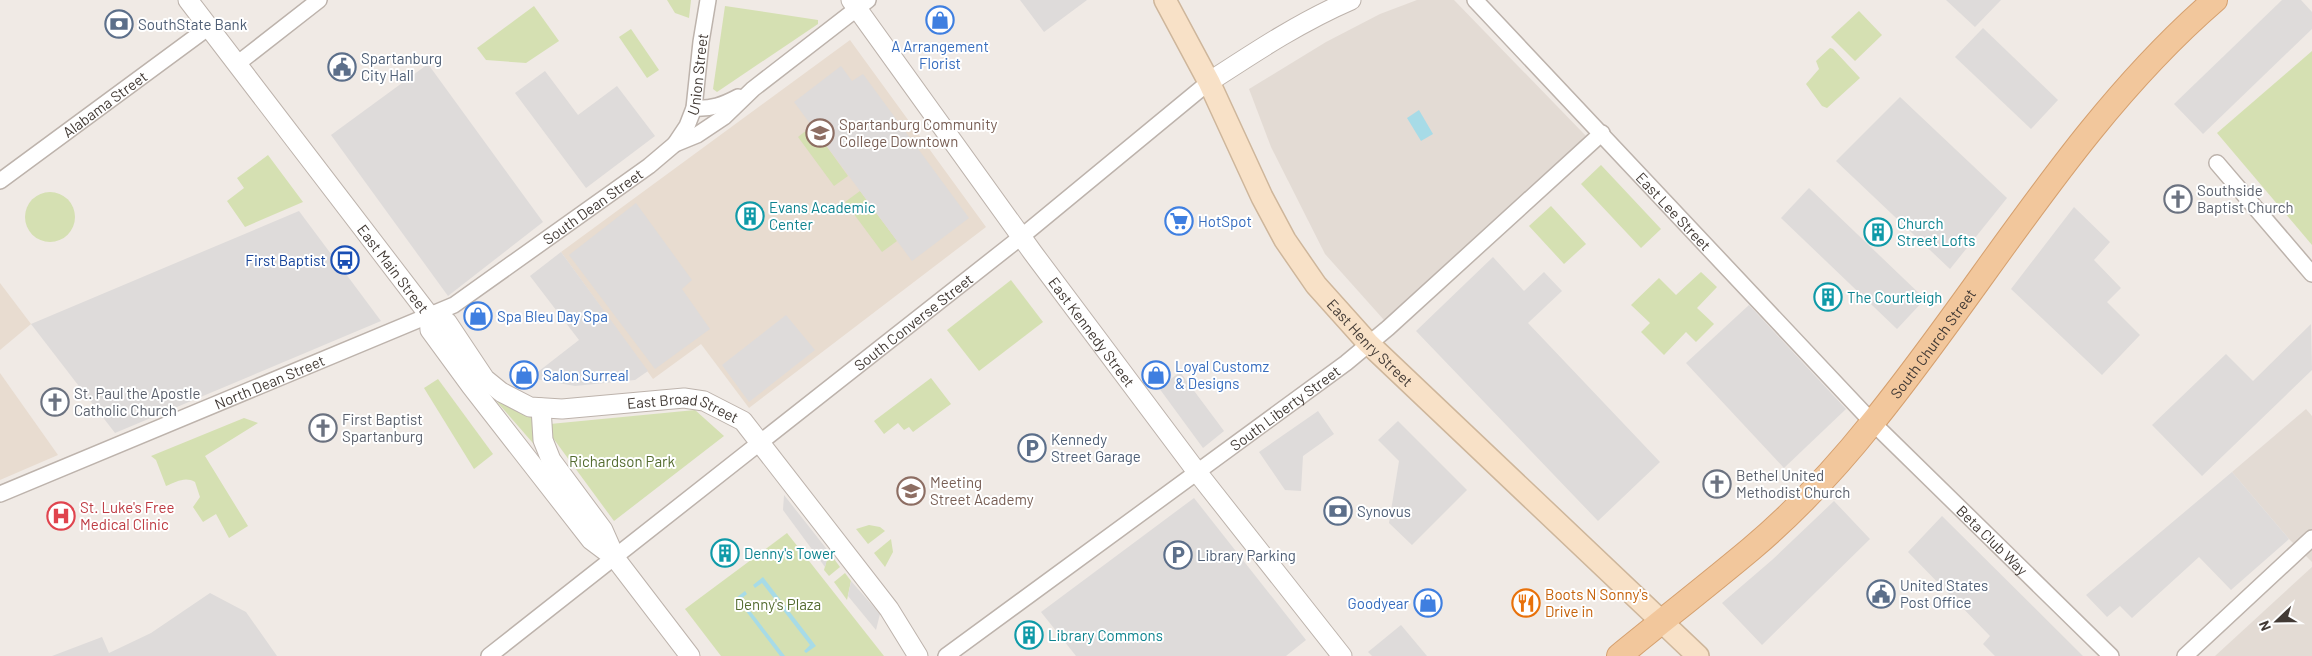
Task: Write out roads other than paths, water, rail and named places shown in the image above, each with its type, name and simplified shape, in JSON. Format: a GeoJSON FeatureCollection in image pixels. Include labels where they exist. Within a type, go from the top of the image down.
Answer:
{"type":"FeatureCollection","features":[{"type":"Feature","properties":{"kind":"main road","name":"East Henry Street"},"geometry":{"type":"LineString","coordinates":[[1165,0],[1209,82],[1262,197],[1285,240],[1316,285],[1368,344],[1698,656]]}},
{"type":"Feature","properties":{"kind":"main road","name":"South Church Street"},"geometry":{"type":"LineString","coordinates":[[1619,656],[1752,548],[1825,478],[1872,423],[2081,144],[2157,53],[2215,0]]}},
{"type":"Feature","properties":{"kind":"street","name":"East Main Street"},"geometry":{"type":"LineString","coordinates":[[188,0],[429,315],[430,330],[471,386],[592,540],[615,558]]}},
{"type":"Feature","properties":{"kind":"street"},"geometry":{"type":"LineString","coordinates":[[236,64],[319,0]]}},
{"type":"Feature","properties":{"kind":"street","name":"Union Street"},"geometry":{"type":"LineString","coordinates":[[675,144],[687,126],[694,108],[701,42],[708,0]]}},
{"type":"Feature","properties":{"kind":"street"},"geometry":{"type":"LineString","coordinates":[[1209,82],[1265,45],[1351,0]]}},
{"type":"Feature","properties":{"kind":"street","name":"East Lee Street"},"geometry":{"type":"LineString","coordinates":[[1475,0],[1602,133],[1872,423]]}},
{"type":"Feature","properties":{"kind":"street","name":"South Dean Street"},"geometry":{"type":"LineString","coordinates":[[429,315],[454,305],[649,166],[675,144],[697,135],[724,117],[753,89],[859,3]]}},
{"type":"Feature","properties":{"kind":"street","name":"East Kennedy Street"},"geometry":{"type":"LineString","coordinates":[[859,3],[1021,237],[1197,472],[1342,656]]}},
{"type":"Feature","properties":{"kind":"street","name":"Alabama Street"},"geometry":{"type":"LineString","coordinates":[[0,181],[209,27]]}},
{"type":"Feature","properties":{"kind":"street","name":"South Converse Street"},"geometry":{"type":"LineString","coordinates":[[496,654],[1021,237],[1209,82]]}},
{"type":"Feature","properties":{"kind":"street","name":"South Dean Street"},"geometry":{"type":"LineString","coordinates":[[694,108],[707,109],[723,106],[753,89]]}},
{"type":"Feature","properties":{"kind":"street","name":"South Liberty Street"},"geometry":{"type":"LineString","coordinates":[[946,656],[1346,363],[1388,328],[1602,133]]}},
{"type":"Feature","properties":{"kind":"street"},"geometry":{"type":"LineString","coordinates":[[2217,162],[2312,274]]}},
{"type":"Feature","properties":{"kind":"street","name":"East Broad Street"},"geometry":{"type":"LineString","coordinates":[[429,315],[447,322],[486,378],[501,392],[515,401],[541,408],[562,409],[674,398],[693,399],[717,407],[743,421],[889,609],[918,656]]}},
{"type":"Feature","properties":{"kind":"street","name":"North Dean Street"},"geometry":{"type":"LineString","coordinates":[[0,494],[429,315]]}},
{"type":"Feature","properties":{"kind":"street","name":"East Main Street"},"geometry":{"type":"LineString","coordinates":[[541,408],[543,440],[551,460],[603,530],[615,558],[690,656]]}},
{"type":"Feature","properties":{"kind":"street","name":"Beta Club Way"},"geometry":{"type":"LineString","coordinates":[[1872,423],[2111,656]]}},
{"type":"Feature","properties":{"kind":"street"},"geometry":{"type":"LineString","coordinates":[[2185,656],[2312,538]]}},
{"type":"Feature","properties":{"kind":"water"},"geometry":{"type":"Polygon","coordinates":[[[1419,110],[1433,134],[1421,141],[1407,118],[1419,110]]]}},
{"type":"Feature","properties":{"kind":"water"},"geometry":{"type":"Polygon","coordinates":[[[763,577],[816,646],[806,653],[804,651],[810,645],[762,583],[755,588],[753,585],[763,577]]]}},
{"type":"Feature","properties":{"kind":"water"},"geometry":{"type":"Polygon","coordinates":[[[745,591],[747,594],[741,599],[785,656],[780,656],[736,598],[745,591]]]}},
{"type":"Feature","properties":{"kind":"place","name":"A Arrangement Florist"},"geometry":{"type":"Point","coordinates":[940,20]}},
{"type":"Feature","properties":{"kind":"place","name":"SouthState Bank"},"geometry":{"type":"Point","coordinates":[119,24]}},
{"type":"Feature","properties":{"kind":"place","name":"Spartanburg City Hall"},"geometry":{"type":"Point","coordinates":[342,67]}},
{"type":"Feature","properties":{"kind":"place","name":"Spartanburg Community College Downtown"},"geometry":{"type":"Point","coordinates":[820,133]}},
{"type":"Feature","properties":{"kind":"place","name":"Southside Baptist Church"},"geometry":{"type":"Point","coordinates":[2178,199]}},
{"type":"Feature","properties":{"kind":"place","name":"Evans Academic Center"},"geometry":{"type":"Point","coordinates":[750,216]}},
{"type":"Feature","properties":{"kind":"place","name":"HotSpot"},"geometry":{"type":"Point","coordinates":[1179,221]}},
{"type":"Feature","properties":{"kind":"place","name":"Church Street Lofts"},"geometry":{"type":"Point","coordinates":[1878,232]}},
{"type":"Feature","properties":{"kind":"place","name":"First Baptist"},"geometry":{"type":"Point","coordinates":[345,260]}},
{"type":"Feature","properties":{"kind":"place","name":"The Courtleigh"},"geometry":{"type":"Point","coordinates":[1828,297]}},
{"type":"Feature","properties":{"kind":"place","name":"Spa Bleu Day Spa"},"geometry":{"type":"Point","coordinates":[478,316]}},
{"type":"Feature","properties":{"kind":"place","name":"Salon Surreal"},"geometry":{"type":"Point","coordinates":[524,375]}},
{"type":"Feature","properties":{"kind":"place","name":"Loyal Customz & Designs"},"geometry":{"type":"Point","coordinates":[1156,375]}},
{"type":"Feature","properties":{"kind":"place","name":"St. Paul the Apostle Catholic Church"},"geometry":{"type":"Point","coordinates":[55,402]}},
{"type":"Feature","properties":{"kind":"place","name":"First Baptist Spartanburg"},"geometry":{"type":"Point","coordinates":[323,428]}},
{"type":"Feature","properties":{"kind":"place","name":"Kennedy Street Garage"},"geometry":{"type":"Point","coordinates":[1032,448]}},
{"type":"Feature","properties":{"kind":"place","name":"Bethel United Methodist Church"},"geometry":{"type":"Point","coordinates":[1717,484]}},
{"type":"Feature","properties":{"kind":"place","name":"Meeting Street Academy"},"geometry":{"type":"Point","coordinates":[911,491]}},
{"type":"Feature","properties":{"kind":"place","name":"Synovus"},"geometry":{"type":"Point","coordinates":[1338,511]}},
{"type":"Feature","properties":{"kind":"place","name":"St. Luke's Free Medical Clinic"},"geometry":{"type":"Point","coordinates":[61,516]}},
{"type":"Feature","properties":{"kind":"place","name":"Denny's Tower"},"geometry":{"type":"Point","coordinates":[725,553]}},
{"type":"Feature","properties":{"kind":"place","name":"Library Parking"},"geometry":{"type":"Point","coordinates":[1178,555]}},
{"type":"Feature","properties":{"kind":"place","name":"United States Post Office"},"geometry":{"type":"Point","coordinates":[1881,594]}},
{"type":"Feature","properties":{"kind":"place","name":"Goodyear"},"geometry":{"type":"Point","coordinates":[1428,603]}},
{"type":"Feature","properties":{"kind":"place","name":"Boots N Sonny's Drive in"},"geometry":{"type":"Point","coordinates":[1526,603]}},
{"type":"Feature","properties":{"kind":"place","name":"Library Commons"},"geometry":{"type":"Point","coordinates":[1029,635]}},
{"type":"Feature","properties":{"kind":"park label","name":"Richardson Park"},"geometry":{"type":"Point","coordinates":[622,461]}},
{"type":"Feature","properties":{"kind":"park label","name":"Denny's Plaza"},"geometry":{"type":"Point","coordinates":[778,604]}}]}
